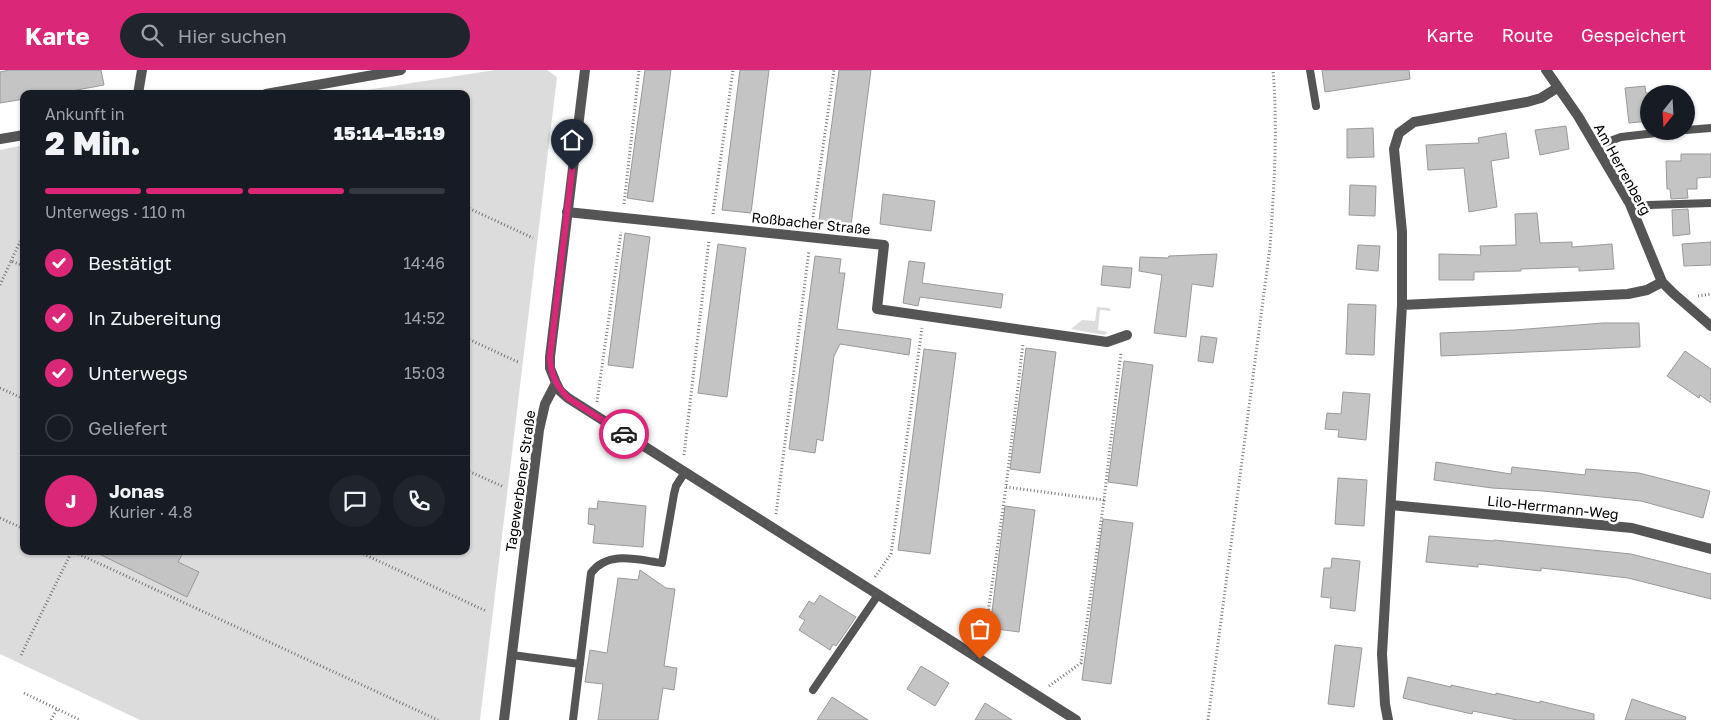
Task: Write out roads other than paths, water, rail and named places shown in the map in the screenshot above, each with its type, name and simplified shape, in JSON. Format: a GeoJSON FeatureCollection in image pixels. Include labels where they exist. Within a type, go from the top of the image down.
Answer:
{"type":"FeatureCollection","features":[{"type":"Feature","properties":{"kind":"street"},"geometry":{"type":"LineString","coordinates":[[139,90],[142,70]]}},
{"type":"Feature","properties":{"kind":"street"},"geometry":{"type":"LineString","coordinates":[[288,90],[401,70]]}},
{"type":"Feature","properties":{"kind":"street"},"geometry":{"type":"LineString","coordinates":[[585,70],[550,357],[550,368],[560,391],[568,398],[1076,720]]}},
{"type":"Feature","properties":{"kind":"street","name":"Am Herrenberg"},"geometry":{"type":"LineString","coordinates":[[1546,70],[1596,146],[1633,210],[1662,282],[1672,293],[1711,326]]}},
{"type":"Feature","properties":{"kind":"street"},"geometry":{"type":"LineString","coordinates":[[1388,720],[1385,704],[1382,654],[1402,305],[1402,232],[1394,149],[1399,133],[1414,122],[1527,102],[1541,98],[1557,88]]}},
{"type":"Feature","properties":{"kind":"street"},"geometry":{"type":"LineString","coordinates":[[0,139],[20,136]]}},
{"type":"Feature","properties":{"kind":"street","name":"Roßbacher Straße"},"geometry":{"type":"LineString","coordinates":[[567,212],[884,245],[876,309],[1107,342],[1125,335]]}},
{"type":"Feature","properties":{"kind":"street"},"geometry":{"type":"LineString","coordinates":[[1402,305],[1628,294],[1647,290],[1662,282]]}},
{"type":"Feature","properties":{"kind":"street","name":"Tagewerbener Straße"},"geometry":{"type":"LineString","coordinates":[[504,720],[539,430],[545,404],[556,383]]}},
{"type":"Feature","properties":{"kind":"street","name":"Lilo-Herrmann-Weg"},"geometry":{"type":"LineString","coordinates":[[1391,505],[1632,528],[1711,549]]}},
{"type":"Feature","properties":{"kind":"lane"},"geometry":{"type":"LineString","coordinates":[[1310,70],[1316,106]]}},
{"type":"Feature","properties":{"kind":"lane"},"geometry":{"type":"LineString","coordinates":[[1695,129],[1711,128]]}},
{"type":"Feature","properties":{"kind":"lane"},"geometry":{"type":"LineString","coordinates":[[1596,146],[1615,139],[1640,135]]}},
{"type":"Feature","properties":{"kind":"lane"},"geometry":{"type":"LineString","coordinates":[[1633,210],[1648,205],[1711,203]]}},
{"type":"Feature","properties":{"kind":"lane"},"geometry":{"type":"LineString","coordinates":[[573,720],[591,573],[597,565],[617,558],[662,563],[674,494],[684,471]]}},
{"type":"Feature","properties":{"kind":"lane"},"geometry":{"type":"LineString","coordinates":[[813,690],[878,595]]}},
{"type":"Feature","properties":{"kind":"lane"},"geometry":{"type":"LineString","coordinates":[[512,655],[580,664]]}}]}
